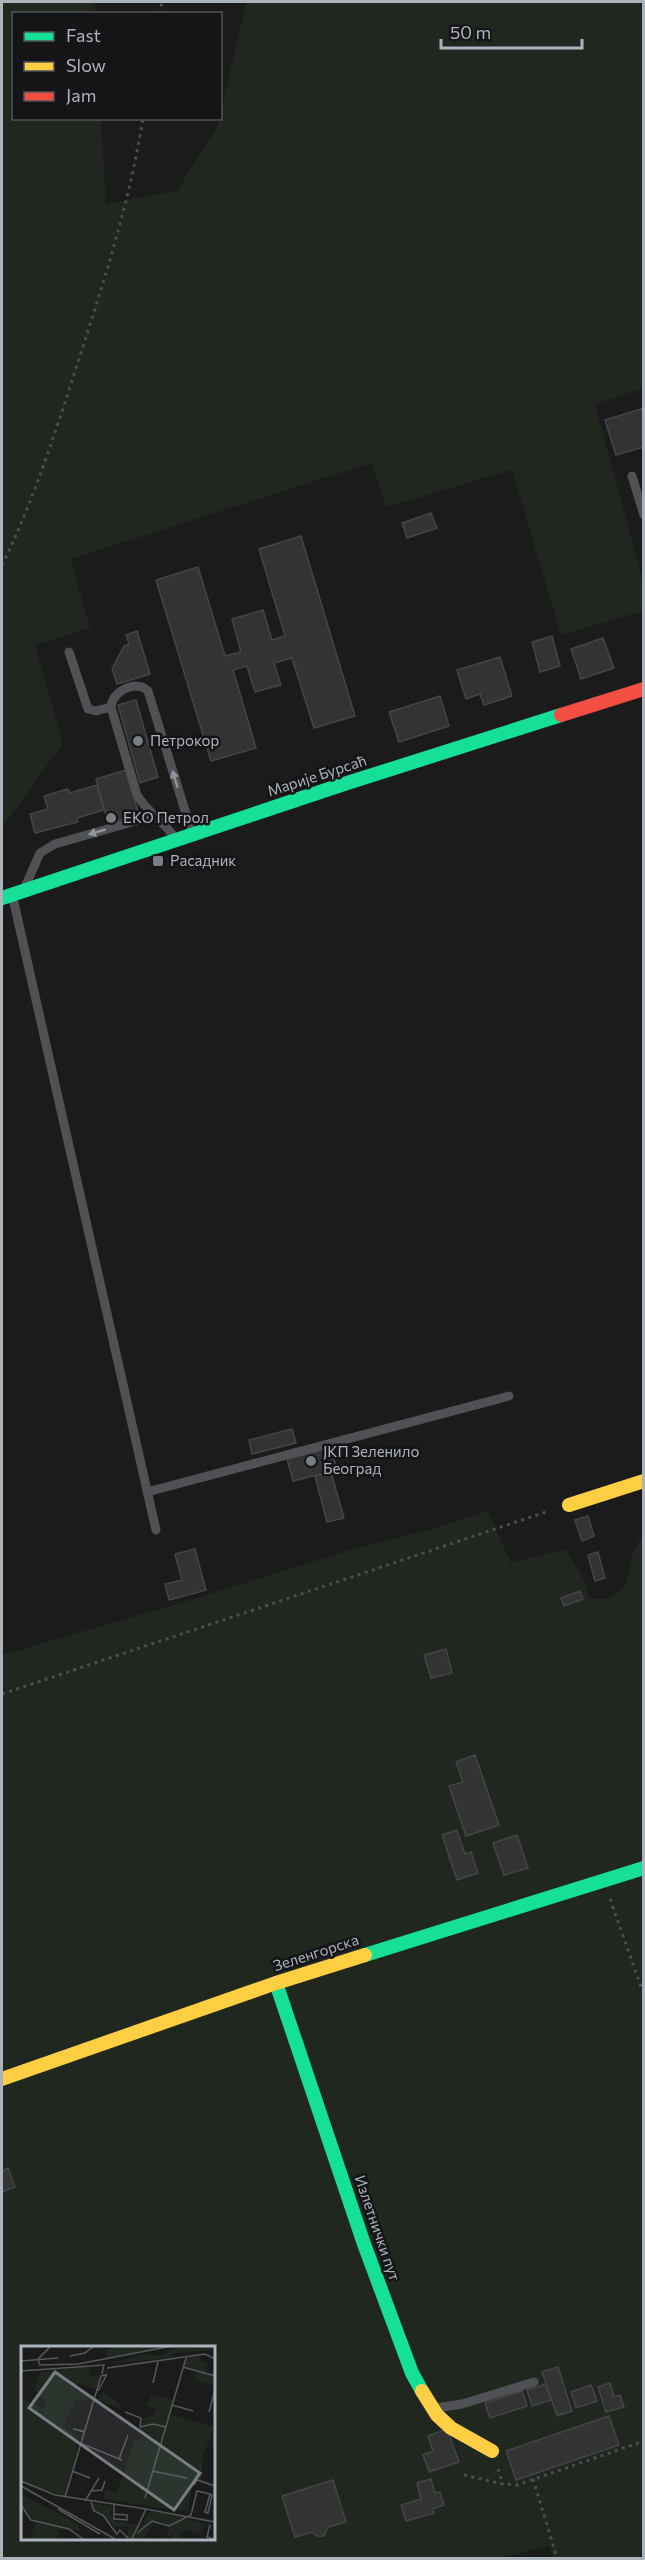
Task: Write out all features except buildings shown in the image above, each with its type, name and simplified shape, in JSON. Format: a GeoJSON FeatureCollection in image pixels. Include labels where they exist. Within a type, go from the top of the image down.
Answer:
{"type":"FeatureCollection","features":[{"type":"Feature","properties":{"kind":"street","name":"Марије Бурсаћ"},"geometry":{"type":"LineString","coordinates":[[12,894],[341,785],[644,690]]}},
{"type":"Feature","properties":{"kind":"street"},"geometry":{"type":"LineString","coordinates":[[569,1505],[644,1481]]}},
{"type":"Feature","properties":{"kind":"street","name":"Зеленгорска"},"geometry":{"type":"LineString","coordinates":[[2,2079],[276,1983],[644,1868]]}},
{"type":"Feature","properties":{"kind":"street","name":"Излетнички пут"},"geometry":{"type":"LineString","coordinates":[[276,1983],[404,2354],[421,2391],[432,2408],[451,2428],[492,2451]]}},
{"type":"Feature","properties":{"kind":"lane"},"geometry":{"type":"LineString","coordinates":[[632,476],[644,514]]}},
{"type":"Feature","properties":{"kind":"lane"},"geometry":{"type":"LineString","coordinates":[[69,652],[87,709],[96,711],[111,707]]}},
{"type":"Feature","properties":{"kind":"lane"},"geometry":{"type":"LineString","coordinates":[[176,841],[164,824],[153,816],[137,795],[111,707],[113,697],[118,691],[137,686],[148,691],[192,835]]}},
{"type":"Feature","properties":{"kind":"lane"},"geometry":{"type":"LineString","coordinates":[[153,816],[55,844],[40,852],[12,894],[156,1530]]}},
{"type":"Feature","properties":{"kind":"lane"},"geometry":{"type":"LineString","coordinates":[[147,1492],[509,1396]]}},
{"type":"Feature","properties":{"kind":"lane"},"geometry":{"type":"LineString","coordinates":[[432,2408],[462,2404],[534,2382]]}},
{"type":"Feature","properties":{"kind":"path"},"geometry":{"type":"LineString","coordinates":[[2,565],[21,525],[58,424],[118,237],[137,158],[143,120]]}},
{"type":"Feature","properties":{"kind":"path"},"geometry":{"type":"LineString","coordinates":[[2,1694],[569,1505]]}},
{"type":"Feature","properties":{"kind":"path"},"geometry":{"type":"LineString","coordinates":[[604,1880],[644,1995]]}},
{"type":"Feature","properties":{"kind":"path"},"geometry":{"type":"LineString","coordinates":[[464,2475],[510,2485],[644,2441]]}},
{"type":"Feature","properties":{"kind":"path"},"geometry":{"type":"LineString","coordinates":[[533,2479],[557,2559]]}},
{"type":"Feature","properties":{"kind":"shaded area"},"geometry":{"type":"Polygon","coordinates":[[[2,2],[95,2],[95,12],[12,12],[12,120],[101,120],[106,204],[177,191],[219,120],[222,120],[222,107],[246,2],[643,2],[643,388],[595,404],[643,581],[643,611],[561,635],[512,470],[386,507],[371,463],[71,559],[90,628],[35,645],[63,743],[2,828],[2,2]]]}},
{"type":"Feature","properties":{"kind":"shaded area"},"geometry":{"type":"Polygon","coordinates":[[[488,1511],[511,1563],[565,1549],[586,1584],[589,1598],[611,1599],[626,1584],[634,1549],[643,1535],[643,2558],[552,2558],[549,2546],[501,2558],[2,2558],[2,1655],[174,1605],[350,1550],[439,1527],[488,1511]]]}},
{"type":"Feature","properties":{"kind":"traffic: fast"},"geometry":{"type":"LineString","coordinates":[[2,898],[341,785],[561,715]]}},
{"type":"Feature","properties":{"kind":"traffic: fast"},"geometry":{"type":"LineString","coordinates":[[365,1955],[644,1868]]}},
{"type":"Feature","properties":{"kind":"traffic: fast"},"geometry":{"type":"LineString","coordinates":[[276,1983],[364,2244],[412,2373],[422,2391]]}},
{"type":"Feature","properties":{"kind":"traffic: slow"},"geometry":{"type":"LineString","coordinates":[[569,1505],[644,1481]]}},
{"type":"Feature","properties":{"kind":"traffic: slow"},"geometry":{"type":"LineString","coordinates":[[2,2079],[276,1983],[365,1955]]}},
{"type":"Feature","properties":{"kind":"traffic: slow"},"geometry":{"type":"LineString","coordinates":[[422,2391],[437,2415],[451,2428],[492,2451]]}},
{"type":"Feature","properties":{"kind":"traffic: jam"},"geometry":{"type":"LineString","coordinates":[[561,715],[644,689]]}},
{"type":"Feature","properties":{"kind":"place","name":"Петрокор"},"geometry":{"type":"Point","coordinates":[138,741]}},
{"type":"Feature","properties":{"kind":"place","name":"ЕКО Петрол"},"geometry":{"type":"Point","coordinates":[111,818]}},
{"type":"Feature","properties":{"kind":"place","name":"Расадник"},"geometry":{"type":"Point","coordinates":[158,861]}},
{"type":"Feature","properties":{"kind":"place","name":"ЈКП Зеленило Београд"},"geometry":{"type":"Point","coordinates":[311,1461]}}]}
